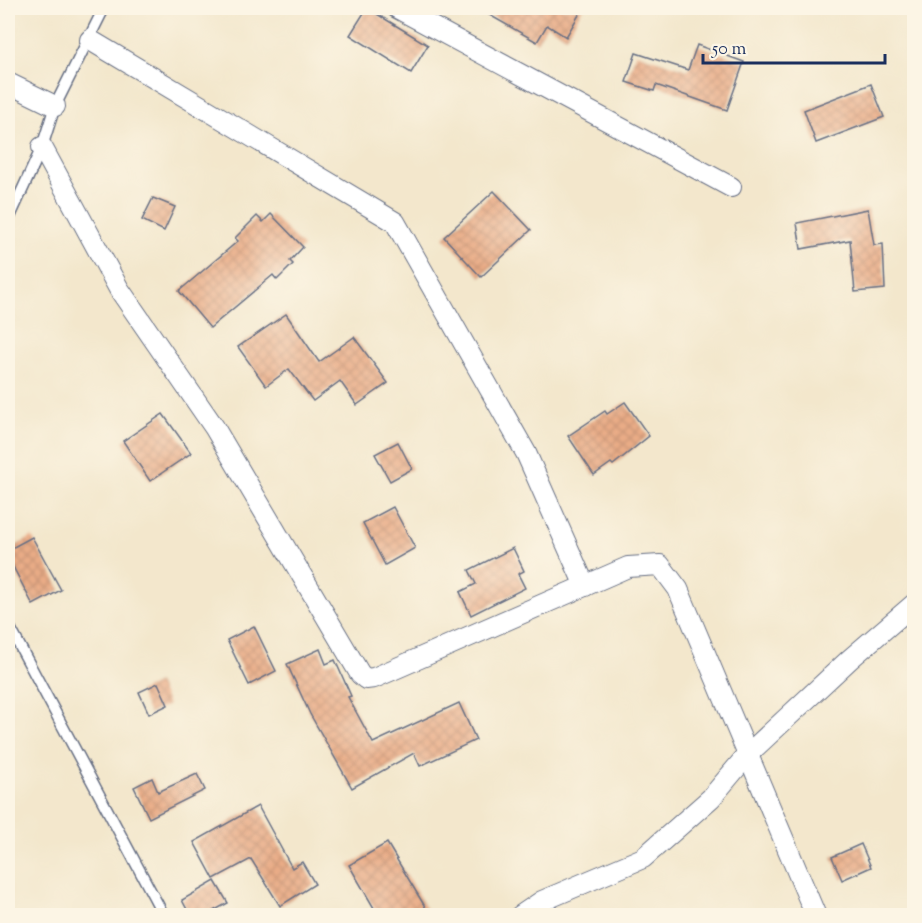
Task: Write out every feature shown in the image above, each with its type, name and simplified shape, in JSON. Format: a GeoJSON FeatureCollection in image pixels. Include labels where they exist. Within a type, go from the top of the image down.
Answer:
{"type":"FeatureCollection","features":[{"type":"Feature","properties":{"kind":"street"},"geometry":{"type":"LineString","coordinates":[[397,8],[731,187]]}},
{"type":"Feature","properties":{"kind":"street"},"geometry":{"type":"LineString","coordinates":[[90,40],[395,222],[526,453],[585,586]]}},
{"type":"Feature","properties":{"kind":"street"},"geometry":{"type":"LineString","coordinates":[[8,83],[55,106]]}},
{"type":"Feature","properties":{"kind":"street"},"geometry":{"type":"LineString","coordinates":[[42,147],[119,289],[214,427],[360,674],[366,679],[627,567],[660,565],[678,589],[816,915]]}},
{"type":"Feature","properties":{"kind":"street"},"geometry":{"type":"LineString","coordinates":[[520,915],[542,901],[643,858],[711,798],[748,754],[850,658],[915,604]]}},
{"type":"Feature","properties":{"kind":"lane"},"geometry":{"type":"LineString","coordinates":[[8,221],[42,147],[55,106],[104,8]]}},
{"type":"Feature","properties":{"kind":"lane"},"geometry":{"type":"LineString","coordinates":[[8,624],[164,915]]}},
{"type":"Feature","properties":{"kind":"building"},"geometry":{"type":"Polygon","coordinates":[[[367,8],[428,45],[411,73],[350,35],[367,8]]]}},
{"type":"Feature","properties":{"kind":"building"},"geometry":{"type":"Polygon","coordinates":[[[477,8],[583,8],[566,37],[547,25],[537,42],[477,8]]]}},
{"type":"Feature","properties":{"kind":"building"},"geometry":{"type":"Polygon","coordinates":[[[697,45],[744,62],[727,110],[656,85],[654,91],[626,82],[636,53],[688,70],[697,45]]]}},
{"type":"Feature","properties":{"kind":"building"},"geometry":{"type":"Polygon","coordinates":[[[871,84],[884,117],[816,143],[804,110],[871,84]]]}},
{"type":"Feature","properties":{"kind":"building"},"geometry":{"type":"Polygon","coordinates":[[[494,191],[531,230],[481,277],[444,237],[494,191]]]}},
{"type":"Feature","properties":{"kind":"building"},"geometry":{"type":"Polygon","coordinates":[[[153,198],[175,207],[164,231],[142,220],[153,198]]]}},
{"type":"Feature","properties":{"kind":"building"},"geometry":{"type":"Polygon","coordinates":[[[868,209],[874,245],[883,244],[885,289],[855,292],[850,240],[801,249],[797,223],[868,209]]]}},
{"type":"Feature","properties":{"kind":"building"},"geometry":{"type":"Polygon","coordinates":[[[271,214],[303,247],[290,261],[293,264],[277,280],[273,275],[210,328],[179,291],[238,241],[235,238],[257,216],[263,222],[271,214]]]}},
{"type":"Feature","properties":{"kind":"building"},"geometry":{"type":"Polygon","coordinates":[[[286,314],[319,362],[354,337],[388,383],[357,405],[340,381],[313,401],[289,369],[266,386],[238,347],[286,314]]]}},
{"type":"Feature","properties":{"kind":"building"},"geometry":{"type":"Polygon","coordinates":[[[625,402],[649,436],[613,465],[611,463],[594,475],[568,436],[605,411],[607,414],[625,402]]]}},
{"type":"Feature","properties":{"kind":"building"},"geometry":{"type":"Polygon","coordinates":[[[163,414],[191,453],[150,481],[123,441],[163,414]]]}},
{"type":"Feature","properties":{"kind":"building"},"geometry":{"type":"Polygon","coordinates":[[[398,442],[412,469],[390,481],[375,454],[398,442]]]}},
{"type":"Feature","properties":{"kind":"building"},"geometry":{"type":"Polygon","coordinates":[[[393,507],[415,548],[385,565],[363,523],[393,507]]]}},
{"type":"Feature","properties":{"kind":"building"},"geometry":{"type":"Polygon","coordinates":[[[32,537],[61,590],[33,605],[8,557],[8,550],[32,537]]]}},
{"type":"Feature","properties":{"kind":"building"},"geometry":{"type":"Polygon","coordinates":[[[513,548],[524,571],[518,574],[525,588],[471,615],[460,592],[476,584],[469,570],[513,548]]]}},
{"type":"Feature","properties":{"kind":"building"},"geometry":{"type":"Polygon","coordinates":[[[254,626],[276,671],[249,685],[227,640],[254,626]]]}},
{"type":"Feature","properties":{"kind":"building"},"geometry":{"type":"Polygon","coordinates":[[[320,649],[326,664],[335,660],[351,696],[348,697],[373,743],[459,703],[476,740],[420,766],[414,753],[352,788],[310,714],[287,664],[320,649]]]}},
{"type":"Feature","properties":{"kind":"building"},"geometry":{"type":"Polygon","coordinates":[[[158,683],[168,705],[149,714],[139,692],[158,683]]]}},
{"type":"Feature","properties":{"kind":"building"},"geometry":{"type":"Polygon","coordinates":[[[197,774],[205,790],[149,818],[134,787],[152,778],[158,792],[197,774]]]}},
{"type":"Feature","properties":{"kind":"building"},"geometry":{"type":"Polygon","coordinates":[[[258,806],[292,868],[302,862],[315,884],[280,906],[251,859],[214,879],[194,842],[258,806]]]}},
{"type":"Feature","properties":{"kind":"building"},"geometry":{"type":"Polygon","coordinates":[[[387,843],[430,915],[378,915],[349,865],[387,843]]]}},
{"type":"Feature","properties":{"kind":"building"},"geometry":{"type":"Polygon","coordinates":[[[861,844],[871,867],[842,880],[832,857],[861,844]]]}},
{"type":"Feature","properties":{"kind":"building"},"geometry":{"type":"Polygon","coordinates":[[[215,881],[228,903],[206,915],[190,915],[182,900],[215,881]]]}}]}
